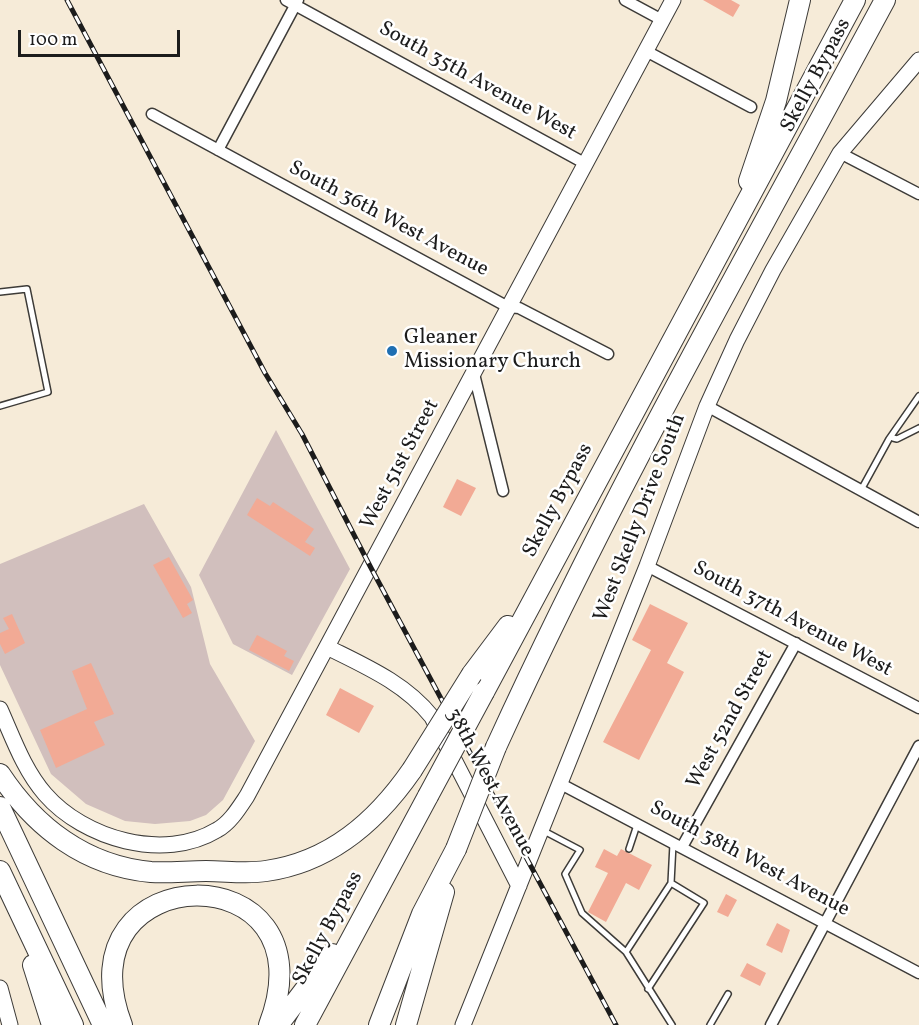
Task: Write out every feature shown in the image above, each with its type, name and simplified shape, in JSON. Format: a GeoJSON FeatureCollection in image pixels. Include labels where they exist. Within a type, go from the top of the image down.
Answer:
{"type":"FeatureCollection","features":[{"type":"Feature","properties":{"kind":"highway"},"geometry":{"type":"LineString","coordinates":[[736,224],[776,101],[800,0]]}},
{"type":"Feature","properties":{"kind":"highway","name":"Skelly Bypass"},"geometry":{"type":"LineString","coordinates":[[305,1025],[854,2]]}},
{"type":"Feature","properties":{"kind":"highway","name":"Skelly Bypass"},"geometry":{"type":"LineString","coordinates":[[406,1025],[456,849],[496,747],[543,646],[691,359],[881,8]]}},
{"type":"Feature","properties":{"kind":"highway"},"geometry":{"type":"LineString","coordinates":[[0,774],[15,797],[36,820],[73,848],[121,867],[152,872],[265,871],[304,861],[339,845],[384,809],[412,770],[472,674],[549,570]]}},
{"type":"Feature","properties":{"kind":"highway"},"geometry":{"type":"LineString","coordinates":[[0,807],[104,1025]]}},
{"type":"Feature","properties":{"kind":"highway"},"geometry":{"type":"LineString","coordinates":[[379,1025],[422,914],[456,849]]}},
{"type":"Feature","properties":{"kind":"highway"},"geometry":{"type":"LineString","coordinates":[[0,871],[73,1025]]}},
{"type":"Feature","properties":{"kind":"highway"},"geometry":{"type":"LineString","coordinates":[[9,891],[52,1025]]}},
{"type":"Feature","properties":{"kind":"highway"},"geometry":{"type":"LineString","coordinates":[[122,1025],[111,985],[120,940],[132,923],[151,907],[180,895],[196,894],[220,897],[248,910],[270,936],[277,951],[280,991],[269,1025]]}},
{"type":"Feature","properties":{"kind":"highway"},"geometry":{"type":"LineString","coordinates":[[278,1025],[368,906]]}},
{"type":"Feature","properties":{"kind":"street"},"geometry":{"type":"LineString","coordinates":[[626,0],[662,20]]}},
{"type":"Feature","properties":{"kind":"street","name":"West 51st Street"},"geometry":{"type":"LineString","coordinates":[[0,709],[23,761],[46,795],[66,813],[93,830],[113,838],[167,845],[197,840],[219,829],[234,815],[247,796],[673,0]]}},
{"type":"Feature","properties":{"kind":"street"},"geometry":{"type":"LineString","coordinates":[[218,150],[293,2]]}},
{"type":"Feature","properties":{"kind":"street","name":"South 35th Avenue West"},"geometry":{"type":"LineString","coordinates":[[293,2],[586,164]]}},
{"type":"Feature","properties":{"kind":"street"},"geometry":{"type":"LineString","coordinates":[[646,51],[751,107]]}},
{"type":"Feature","properties":{"kind":"street","name":"West Skelly Drive South"},"geometry":{"type":"LineString","coordinates":[[463,1025],[647,566],[707,406],[773,270],[840,153],[919,60]]}},
{"type":"Feature","properties":{"kind":"street","name":"South 36th West Avenue"},"geometry":{"type":"LineString","coordinates":[[152,114],[508,307],[519,308],[608,354]]}},
{"type":"Feature","properties":{"kind":"street"},"geometry":{"type":"LineString","coordinates":[[840,153],[919,194]]}},
{"type":"Feature","properties":{"kind":"street"},"geometry":{"type":"LineString","coordinates":[[474,374],[503,491]]}},
{"type":"Feature","properties":{"kind":"street"},"geometry":{"type":"LineString","coordinates":[[707,406],[919,522]]}},
{"type":"Feature","properties":{"kind":"street","name":"South 37th Avenue West"},"geometry":{"type":"LineString","coordinates":[[647,566],[919,708]]}},
{"type":"Feature","properties":{"kind":"street","name":"West 52nd Street"},"geometry":{"type":"LineString","coordinates":[[677,845],[796,643]]}},
{"type":"Feature","properties":{"kind":"street","name":"38th West Avenue"},"geometry":{"type":"LineString","coordinates":[[327,647],[394,682],[420,702],[432,717],[519,886]]}},
{"type":"Feature","properties":{"kind":"street"},"geometry":{"type":"LineString","coordinates":[[771,1025],[823,923],[919,746]]}},
{"type":"Feature","properties":{"kind":"street","name":"South 38th West Avenue"},"geometry":{"type":"LineString","coordinates":[[559,783],[919,973]]}},
{"type":"Feature","properties":{"kind":"street"},"geometry":{"type":"LineString","coordinates":[[0,988],[10,1025]]}},
{"type":"Feature","properties":{"kind":"lane"},"geometry":{"type":"LineString","coordinates":[[0,292],[27,289],[48,392],[0,406]]}},
{"type":"Feature","properties":{"kind":"lane"},"geometry":{"type":"LineString","coordinates":[[893,438],[913,401],[919,396]]}},
{"type":"Feature","properties":{"kind":"lane"},"geometry":{"type":"LineString","coordinates":[[861,490],[889,439],[897,439],[919,428]]}},
{"type":"Feature","properties":{"kind":"lane"},"geometry":{"type":"LineString","coordinates":[[629,849],[638,823]]}},
{"type":"Feature","properties":{"kind":"lane"},"geometry":{"type":"LineString","coordinates":[[540,830],[580,850],[565,874],[582,913],[627,952],[672,1025]]}},
{"type":"Feature","properties":{"kind":"lane"},"geometry":{"type":"LineString","coordinates":[[627,952],[671,883],[677,845]]}},
{"type":"Feature","properties":{"kind":"lane"},"geometry":{"type":"LineString","coordinates":[[648,989],[704,903],[671,883]]}},
{"type":"Feature","properties":{"kind":"lane"},"geometry":{"type":"LineString","coordinates":[[710,1025],[728,994]]}},
{"type":"Feature","properties":{"kind":"shaded area"},"geometry":{"type":"Polygon","coordinates":[[[276,430],[350,569],[292,675],[233,644],[199,575],[276,430]]]}},
{"type":"Feature","properties":{"kind":"shaded area"},"geometry":{"type":"Polygon","coordinates":[[[144,504],[191,587],[210,664],[255,741],[223,800],[206,815],[190,821],[155,824],[125,821],[86,804],[51,774],[0,665],[0,564],[144,504]]]}},
{"type":"Feature","properties":{"kind":"building"},"geometry":{"type":"Polygon","coordinates":[[[703,0],[731,0],[740,5],[733,17],[703,0]]]}},
{"type":"Feature","properties":{"kind":"building"},"geometry":{"type":"Polygon","coordinates":[[[457,479],[476,488],[461,516],[443,507],[457,479]]]}},
{"type":"Feature","properties":{"kind":"building"},"geometry":{"type":"Polygon","coordinates":[[[257,498],[270,506],[273,502],[314,529],[305,542],[315,548],[310,556],[247,515],[257,498]]]}},
{"type":"Feature","properties":{"kind":"building"},"geometry":{"type":"Polygon","coordinates":[[[169,557],[193,600],[187,604],[192,613],[183,618],[153,565],[169,557]]]}},
{"type":"Feature","properties":{"kind":"building"},"geometry":{"type":"Polygon","coordinates":[[[650,604],[688,623],[667,663],[684,672],[639,760],[603,742],[651,650],[632,640],[650,604]]]}},
{"type":"Feature","properties":{"kind":"building"},"geometry":{"type":"Polygon","coordinates":[[[12,614],[25,643],[5,654],[0,644],[0,633],[9,629],[3,618],[12,614]]]}},
{"type":"Feature","properties":{"kind":"building"},"geometry":{"type":"Polygon","coordinates":[[[257,635],[287,651],[284,656],[294,661],[289,671],[249,650],[257,635]]]}},
{"type":"Feature","properties":{"kind":"building"},"geometry":{"type":"Polygon","coordinates":[[[91,663],[114,714],[94,722],[105,745],[56,768],[40,730],[87,709],[72,671],[91,663]]]}},
{"type":"Feature","properties":{"kind":"building"},"geometry":{"type":"Polygon","coordinates":[[[340,688],[374,706],[359,733],[326,715],[340,688]]]}},
{"type":"Feature","properties":{"kind":"building"},"geometry":{"type":"Polygon","coordinates":[[[604,849],[617,856],[621,849],[652,865],[639,890],[626,883],[606,922],[588,912],[608,873],[595,867],[604,849]]]}},
{"type":"Feature","properties":{"kind":"building"},"geometry":{"type":"Polygon","coordinates":[[[726,894],[737,900],[728,917],[717,912],[726,894]]]}},
{"type":"Feature","properties":{"kind":"building"},"geometry":{"type":"Polygon","coordinates":[[[777,923],[790,930],[782,953],[766,945],[777,923]]]}},
{"type":"Feature","properties":{"kind":"building"},"geometry":{"type":"Polygon","coordinates":[[[747,963],[766,973],[760,986],[740,976],[747,963]]]}},
{"type":"Feature","properties":{"kind":"railway"},"geometry":{"type":"LineString","coordinates":[[67,0],[265,373],[302,434],[370,566],[616,1025]]}},
{"type":"Feature","properties":{"kind":"place","name":"Gleaner Missionary Church"},"geometry":{"type":"Point","coordinates":[392,351]}}]}
